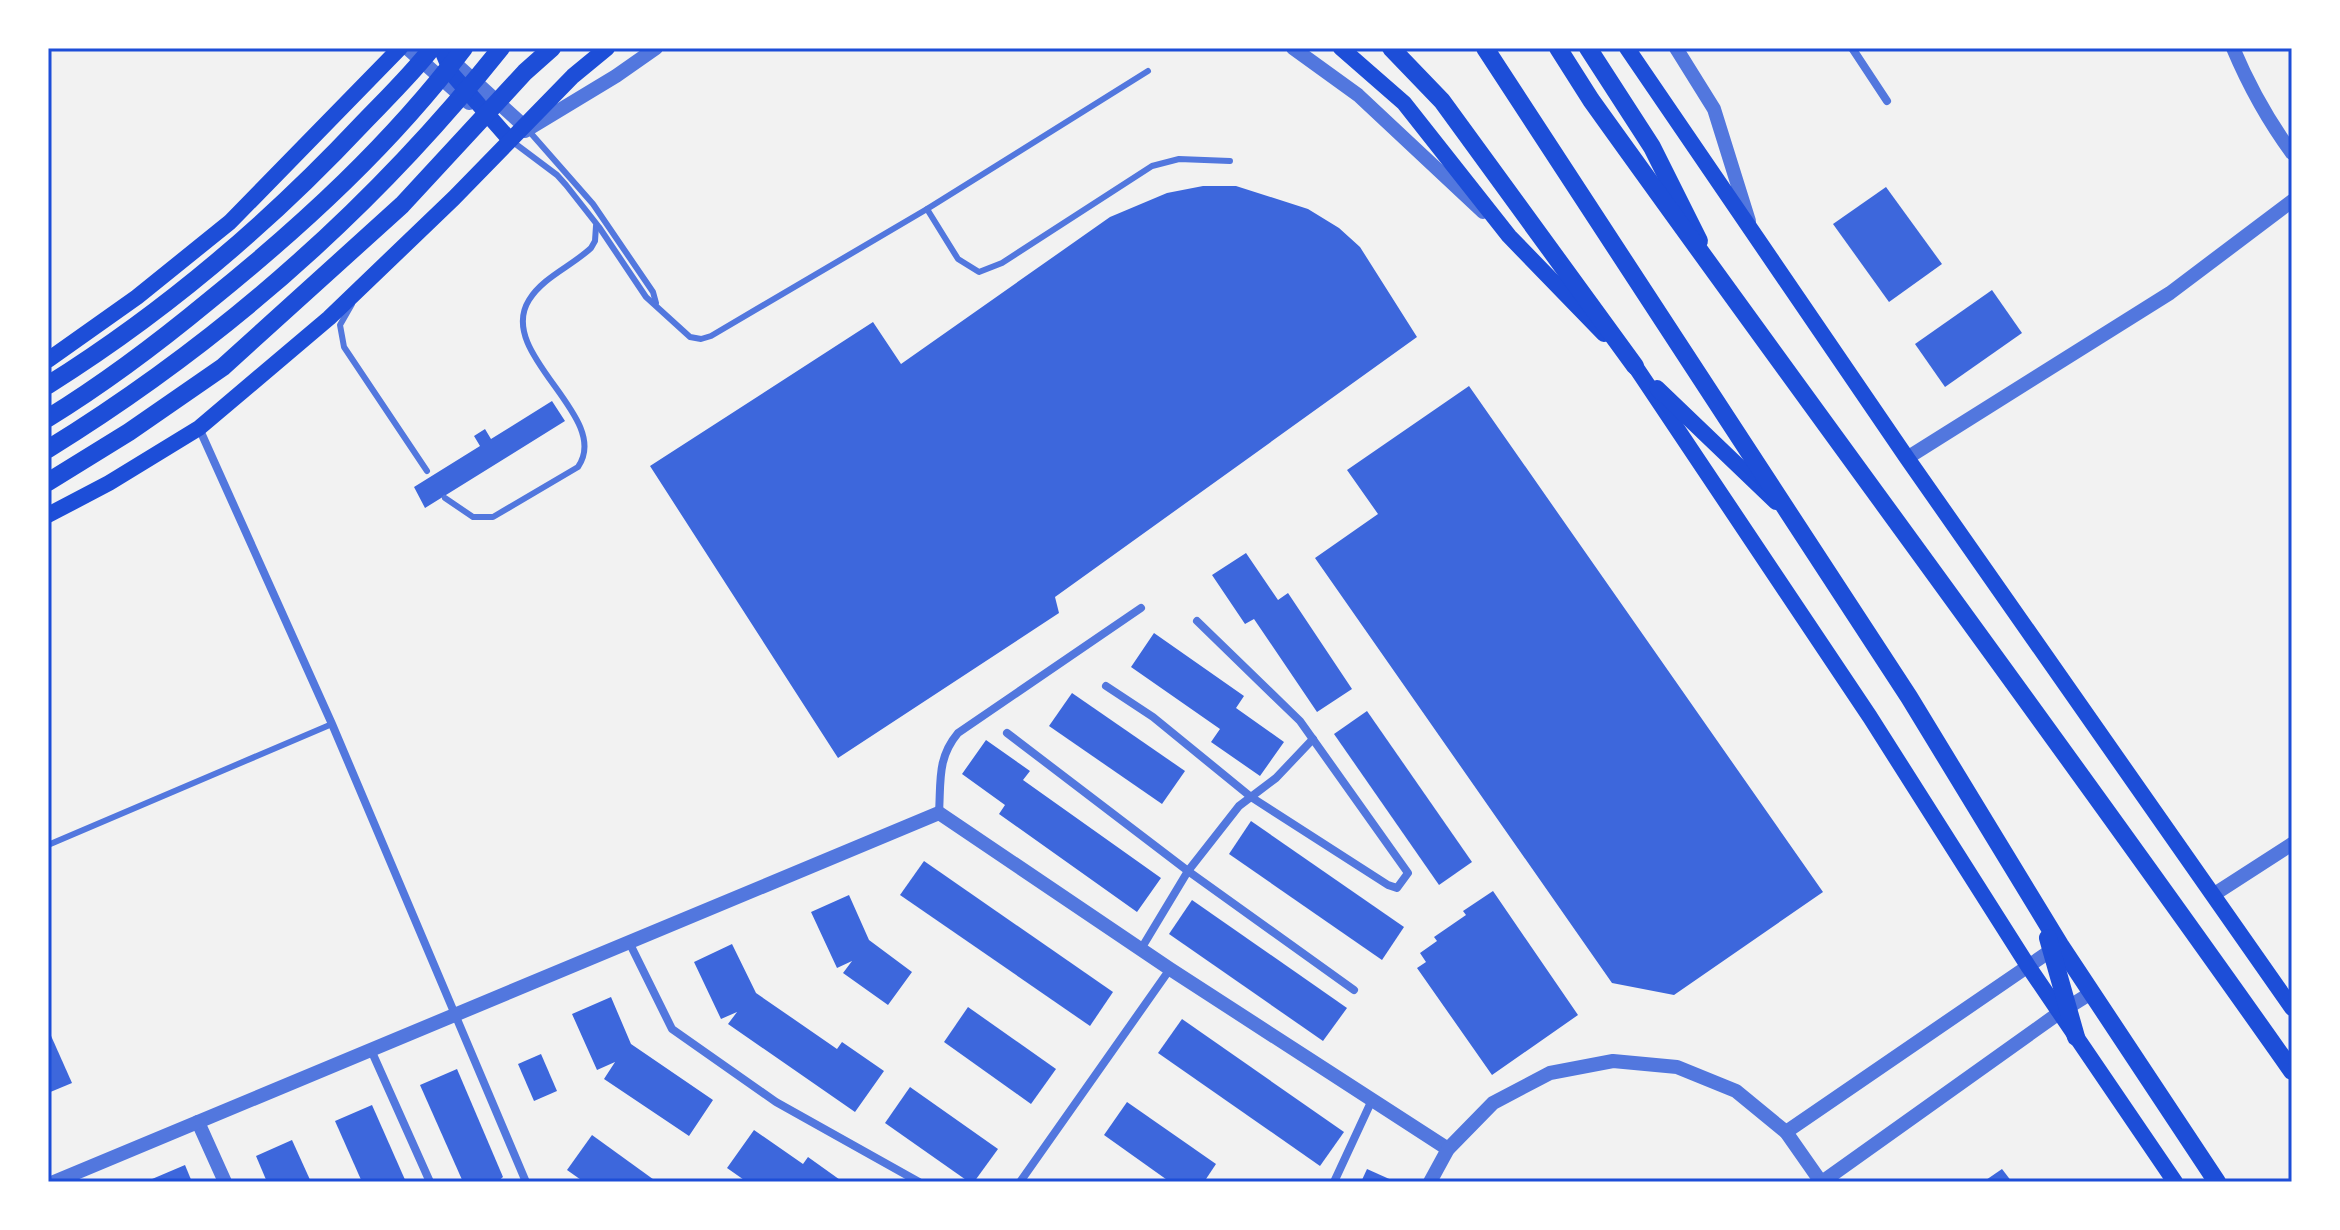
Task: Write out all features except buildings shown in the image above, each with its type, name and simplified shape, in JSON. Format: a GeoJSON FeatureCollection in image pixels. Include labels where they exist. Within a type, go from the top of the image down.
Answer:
{"type":"FeatureCollection","features":[{"type":"Feature","properties":{"kind":"main road"},"geometry":{"type":"LineString","coordinates":[[48,360],[137,297],[230,222],[400,48]]}},
{"type":"Feature","properties":{"kind":"main road"},"geometry":{"type":"LineString","coordinates":[[48,385],[131,328],[245,237],[328,160],[438,48],[452,74],[510,140]]}},
{"type":"Feature","properties":{"kind":"main road"},"geometry":{"type":"LineString","coordinates":[[48,418],[124,368],[264,257],[366,161],[464,48]]}},
{"type":"Feature","properties":{"kind":"main road"},"geometry":{"type":"LineString","coordinates":[[48,449],[182,360],[299,263],[348,218],[430,132],[501,48]]}},
{"type":"Feature","properties":{"kind":"main road"},"geometry":{"type":"LineString","coordinates":[[48,482],[129,432],[223,367],[402,205],[525,72],[552,48]]}},
{"type":"Feature","properties":{"kind":"main road"},"geometry":{"type":"LineString","coordinates":[[48,515],[109,483],[199,428],[329,318],[525,128],[573,76],[607,48]]}},
{"type":"Feature","properties":{"kind":"main road"},"geometry":{"type":"LineString","coordinates":[[1341,48],[1404,103],[1509,236],[1635,366],[1794,520]]}},
{"type":"Feature","properties":{"kind":"main road"},"geometry":{"type":"LineString","coordinates":[[1391,48],[1442,101],[1635,366],[1870,717],[2028,966],[2063,1010],[2076,1037],[2175,1182]]}},
{"type":"Feature","properties":{"kind":"main road"},"geometry":{"type":"LineString","coordinates":[[1485,48],[1909,697],[2040,912],[2055,948],[2063,1010]]}},
{"type":"Feature","properties":{"kind":"main road"},"geometry":{"type":"LineString","coordinates":[[1558,48],[1591,100],[2170,897],[2292,1071]]}},
{"type":"Feature","properties":{"kind":"main road"},"geometry":{"type":"LineString","coordinates":[[1588,48],[1652,147],[1715,272]]}},
{"type":"Feature","properties":{"kind":"main road"},"geometry":{"type":"LineString","coordinates":[[1627,48],[1907,458],[2292,1008]]}},
{"type":"Feature","properties":{"kind":"main road"},"geometry":{"type":"LineString","coordinates":[[2055,948],[2091,993],[2217,1182]]}},
{"type":"Feature","properties":{"kind":"street"},"geometry":{"type":"LineString","coordinates":[[407,48],[510,140]]}},
{"type":"Feature","properties":{"kind":"street"},"geometry":{"type":"LineString","coordinates":[[438,48],[525,128],[616,76],[656,48]]}},
{"type":"Feature","properties":{"kind":"street"},"geometry":{"type":"LineString","coordinates":[[1293,48],[1358,95],[1509,236]]}},
{"type":"Feature","properties":{"kind":"street"},"geometry":{"type":"LineString","coordinates":[[1676,48],[1714,109],[1751,229]]}},
{"type":"Feature","properties":{"kind":"street"},"geometry":{"type":"LineString","coordinates":[[1852,48],[1887,101]]}},
{"type":"Feature","properties":{"kind":"street"},"geometry":{"type":"LineString","coordinates":[[2233,48],[2250,89],[2292,153]]}},
{"type":"Feature","properties":{"kind":"street"},"geometry":{"type":"LineString","coordinates":[[1907,458],[2170,293],[2292,201]]}},
{"type":"Feature","properties":{"kind":"street"},"geometry":{"type":"LineString","coordinates":[[199,428],[332,724],[526,1182]]}},
{"type":"Feature","properties":{"kind":"street"},"geometry":{"type":"LineString","coordinates":[[939,813],[946,747],[958,733],[1141,608]]}},
{"type":"Feature","properties":{"kind":"street"},"geometry":{"type":"LineString","coordinates":[[1106,686],[1153,717],[1251,797],[1397,888],[1408,873],[1300,721],[1197,621]]}},
{"type":"Feature","properties":{"kind":"street"},"geometry":{"type":"LineString","coordinates":[[1007,733],[1188,871],[1354,990]]}},
{"type":"Feature","properties":{"kind":"street"},"geometry":{"type":"LineString","coordinates":[[1141,949],[1188,871],[1239,806],[1276,778],[1313,739]]}},
{"type":"Feature","properties":{"kind":"street"},"geometry":{"type":"LineString","coordinates":[[54,1182],[939,813]]}},
{"type":"Feature","properties":{"kind":"street"},"geometry":{"type":"LineString","coordinates":[[939,813],[1170,969],[1448,1149]]}},
{"type":"Feature","properties":{"kind":"street"},"geometry":{"type":"LineString","coordinates":[[2213,895],[2292,844]]}},
{"type":"Feature","properties":{"kind":"street"},"geometry":{"type":"LineString","coordinates":[[629,942],[672,1029],[776,1102],[919,1182]]}},
{"type":"Feature","properties":{"kind":"street"},"geometry":{"type":"LineString","coordinates":[[1786,1132],[2055,948]]}},
{"type":"Feature","properties":{"kind":"street"},"geometry":{"type":"LineString","coordinates":[[1020,1182],[1170,969]]}},
{"type":"Feature","properties":{"kind":"street"},"geometry":{"type":"LineString","coordinates":[[1430,1182],[1448,1149],[1493,1103],[1550,1073],[1613,1061],[1677,1067],[1736,1091],[1786,1132],[1822,1182],[2091,993]]}},
{"type":"Feature","properties":{"kind":"street"},"geometry":{"type":"LineString","coordinates":[[371,1050],[430,1182]]}},
{"type":"Feature","properties":{"kind":"street"},"geometry":{"type":"LineString","coordinates":[[1334,1182],[1372,1100]]}},
{"type":"Feature","properties":{"kind":"street"},"geometry":{"type":"LineString","coordinates":[[198,1122],[225,1182]]}},
{"type":"Feature","properties":{"kind":"lane"},"geometry":{"type":"LineString","coordinates":[[510,140],[557,175],[596,223],[646,297],[690,337],[701,339],[927,209],[1148,71]]}},
{"type":"Feature","properties":{"kind":"lane"},"geometry":{"type":"LineString","coordinates":[[525,128],[551,154],[605,221],[653,292],[656,303]]}},
{"type":"Feature","properties":{"kind":"lane"},"geometry":{"type":"LineString","coordinates":[[927,209],[958,259],[979,272],[1002,263],[1152,166],[1179,159],[1230,161]]}},
{"type":"Feature","properties":{"kind":"lane"},"geometry":{"type":"LineString","coordinates":[[445,498],[473,517],[493,517],[578,467],[585,458],[584,436],[537,360],[523,324],[524,311],[535,292],[591,248],[596,236],[596,223]]}},
{"type":"Feature","properties":{"kind":"lane"},"geometry":{"type":"LineString","coordinates":[[367,282],[340,325],[344,347],[427,471]]}},
{"type":"Feature","properties":{"kind":"lane"},"geometry":{"type":"LineString","coordinates":[[48,845],[332,724]]}}]}
